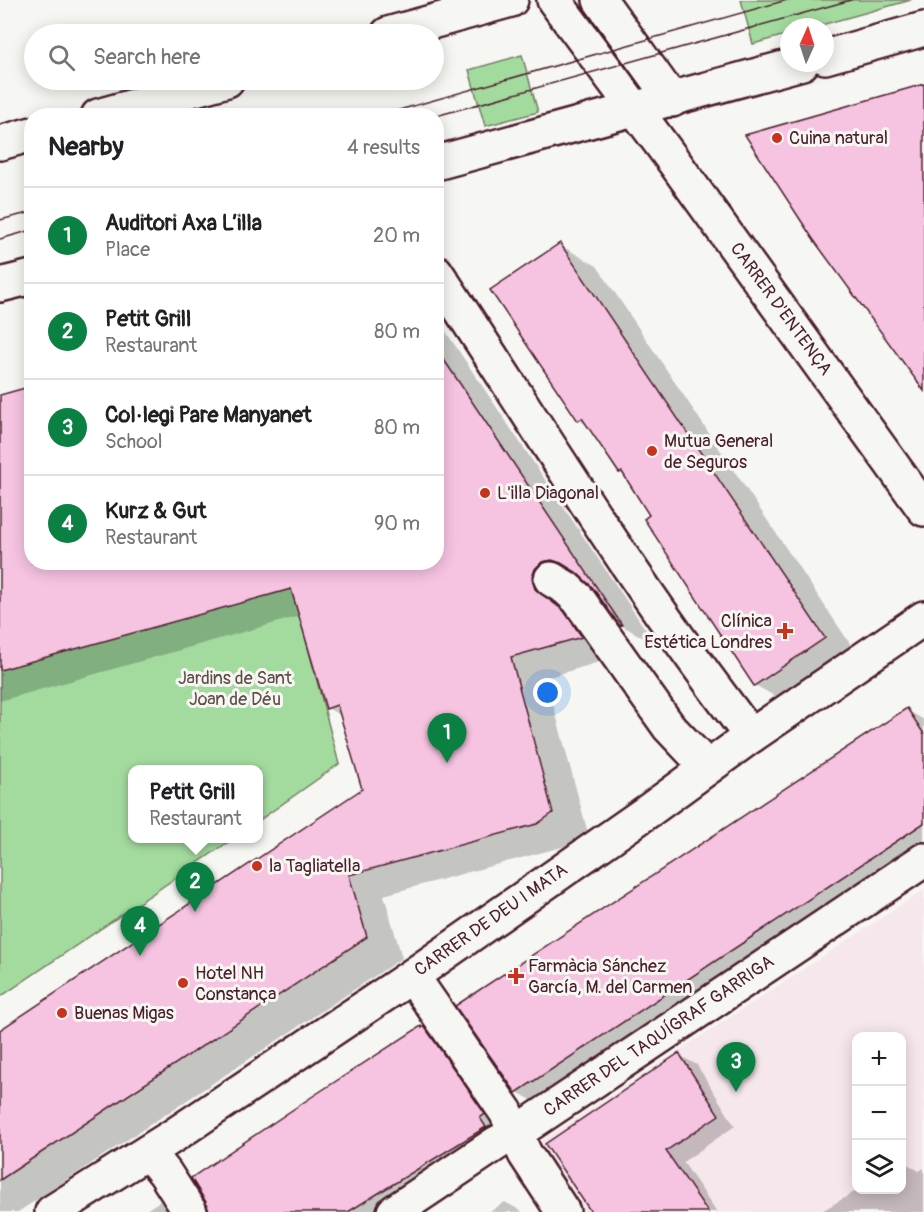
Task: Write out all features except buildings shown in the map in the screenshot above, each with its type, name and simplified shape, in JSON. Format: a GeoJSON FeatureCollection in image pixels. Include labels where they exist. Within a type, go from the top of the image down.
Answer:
{"type":"FeatureCollection","features":[{"type":"Feature","properties":{"kind":"street"},"geometry":{"type":"LineString","coordinates":[[424,24],[511,0]]}},
{"type":"Feature","properties":{"kind":"street","name":"CARRER D'ENTENÇA"},"geometry":{"type":"LineString","coordinates":[[554,0],[675,163],[924,509]]}},
{"type":"Feature","properties":{"kind":"street"},"geometry":{"type":"LineString","coordinates":[[600,0],[672,100]]}},
{"type":"Feature","properties":{"kind":"street"},"geometry":{"type":"LineString","coordinates":[[834,54],[924,28]]}},
{"type":"Feature","properties":{"kind":"street"},"geometry":{"type":"LineString","coordinates":[[444,161],[780,69]]}},
{"type":"Feature","properties":{"kind":"street"},"geometry":{"type":"LineString","coordinates":[[127,108],[191,90]]}},
{"type":"Feature","properties":{"kind":"street"},"geometry":{"type":"LineString","coordinates":[[0,143],[24,136]]}},
{"type":"Feature","properties":{"kind":"street"},"geometry":{"type":"LineString","coordinates":[[0,285],[24,278]]}},
{"type":"Feature","properties":{"kind":"street"},"geometry":{"type":"LineString","coordinates":[[444,284],[626,562],[751,736]]}},
{"type":"Feature","properties":{"kind":"street"},"geometry":{"type":"LineString","coordinates":[[551,579],[578,599],[669,728],[707,767]]}},
{"type":"Feature","properties":{"kind":"street","name":"CARRER DE DEU I MATA"},"geometry":{"type":"LineString","coordinates":[[52,1212],[148,1152],[412,976],[751,736],[924,618]]}},
{"type":"Feature","properties":{"kind":"street","name":"CARRER DEL TAQUÍGRAF GARRIGA"},"geometry":{"type":"LineString","coordinates":[[394,1212],[924,860]]}},
{"type":"Feature","properties":{"kind":"street"},"geometry":{"type":"LineString","coordinates":[[412,976],[506,1113],[525,1154],[563,1212]]}},
{"type":"Feature","properties":{"kind":"street"},"geometry":{"type":"LineString","coordinates":[[148,1152],[165,1173],[190,1212]]}},
{"type":"Feature","properties":{"kind":"shaded area"},"geometry":{"type":"Polygon","coordinates":[[[924,890],[924,1212],[583,1212],[537,1144],[924,890]]]}},
{"type":"Feature","properties":{"kind":"green space"},"geometry":{"type":"Polygon","coordinates":[[[741,0],[911,0],[834,21],[834,18],[780,18],[780,36],[753,44],[741,0]]]}},
{"type":"Feature","properties":{"kind":"green space"},"geometry":{"type":"Polygon","coordinates":[[[522,55],[538,112],[485,126],[469,70],[522,55]]]}},
{"type":"Feature","properties":{"kind":"green space","name":"Jardins de Sant Joan de Déu"},"geometry":{"type":"Polygon","coordinates":[[[292,587],[339,764],[263,817],[263,765],[128,765],[128,843],[227,843],[0,997],[0,667],[292,587]]]}},
{"type":"Feature","properties":{"kind":"tram line"},"geometry":{"type":"LineString","coordinates":[[406,108],[787,0]]}},
{"type":"Feature","properties":{"kind":"tram line"},"geometry":{"type":"LineString","coordinates":[[444,114],[851,0]]}},
{"type":"Feature","properties":{"kind":"tram line"},"geometry":{"type":"LineString","coordinates":[[0,220],[24,214]]}},
{"type":"Feature","properties":{"kind":"tram line"},"geometry":{"type":"LineString","coordinates":[[0,239],[24,232]]}},
{"type":"Feature","properties":{"kind":"place","name":"Cuina natural"},"geometry":{"type":"Point","coordinates":[777,138]}},
{"type":"Feature","properties":{"kind":"place","name":"Mutua General de Seguros"},"geometry":{"type":"Point","coordinates":[652,451]}},
{"type":"Feature","properties":{"kind":"place","name":"L'illa Diagonal"},"geometry":{"type":"Point","coordinates":[485,493]}},
{"type":"Feature","properties":{"kind":"place","name":"Clínica Estética Londres"},"geometry":{"type":"Point","coordinates":[785,631]}},
{"type":"Feature","properties":{"kind":"place","name":"Auditori Axa L’illa"},"geometry":{"type":"Point","coordinates":[447,763]}},
{"type":"Feature","properties":{"kind":"place","name":"la Tagliatella"},"geometry":{"type":"Point","coordinates":[257,866]}},
{"type":"Feature","properties":{"kind":"place","name":"Petit Grill"},"geometry":{"type":"Point","coordinates":[195,912]}},
{"type":"Feature","properties":{"kind":"place","name":"Kurz & Gut"},"geometry":{"type":"Point","coordinates":[140,956]}},
{"type":"Feature","properties":{"kind":"place","name":"Farmàcia Sánchez García, M. del Carmen"},"geometry":{"type":"Point","coordinates":[516,976]}},
{"type":"Feature","properties":{"kind":"place","name":"Hotel NH Constança"},"geometry":{"type":"Point","coordinates":[183,983]}},
{"type":"Feature","properties":{"kind":"place","name":"Buenas Migas"},"geometry":{"type":"Point","coordinates":[62,1013]}},
{"type":"Feature","properties":{"kind":"place","name":"Col·legi Pare Manyanet"},"geometry":{"type":"Point","coordinates":[736,1092]}}]}
